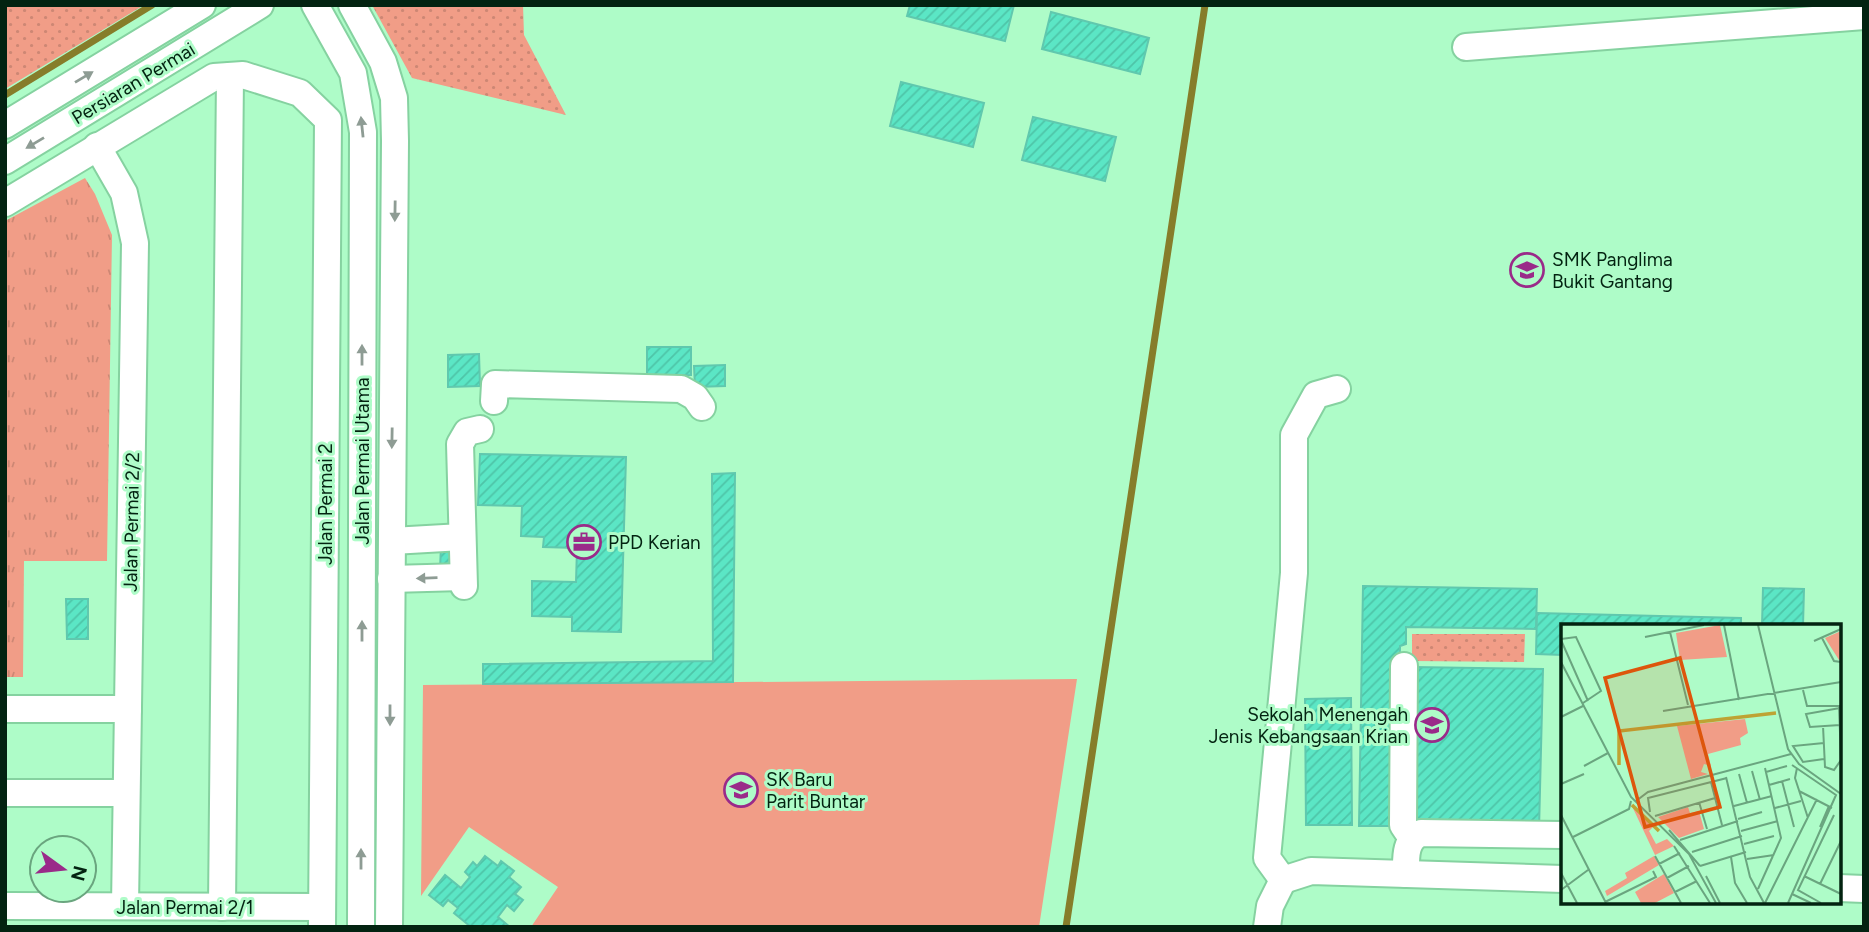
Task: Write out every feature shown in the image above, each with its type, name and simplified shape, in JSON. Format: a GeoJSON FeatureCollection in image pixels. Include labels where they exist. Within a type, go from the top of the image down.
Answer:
{"type":"FeatureCollection","features":[{"type":"Feature","properties":{"kind":"street","name":"Persiaran Permai"},"geometry":{"type":"LineString","coordinates":[[5,125],[202,5]]}},
{"type":"Feature","properties":{"kind":"street","name":"Persiaran Permai"},"geometry":{"type":"LineString","coordinates":[[5,161],[260,5]]}},
{"type":"Feature","properties":{"kind":"street","name":"Jalan Permai Utama"},"geometry":{"type":"LineString","coordinates":[[315,5],[354,73],[363,132],[361,927]]}},
{"type":"Feature","properties":{"kind":"street","name":"Jalan Permai Utama"},"geometry":{"type":"LineString","coordinates":[[352,5],[383,62],[394,98],[396,141],[389,927]]}},
{"type":"Feature","properties":{"kind":"street"},"geometry":{"type":"LineString","coordinates":[[1466,47],[1864,16]]}},
{"type":"Feature","properties":{"kind":"street","name":"Jalan Permai 2"},"geometry":{"type":"LineString","coordinates":[[230,76],[243,75],[300,93],[328,120],[322,917]]}},
{"type":"Feature","properties":{"kind":"street"},"geometry":{"type":"LineString","coordinates":[[5,203],[214,77],[230,76],[222,907]]}},
{"type":"Feature","properties":{"kind":"street","name":"Jalan Permai 2/2"},"geometry":{"type":"LineString","coordinates":[[97,146],[124,193],[135,243],[125,906]]}},
{"type":"Feature","properties":{"kind":"street"},"geometry":{"type":"LineString","coordinates":[[494,401],[495,384],[681,388],[695,397],[702,407]]}},
{"type":"Feature","properties":{"kind":"street"},"geometry":{"type":"LineString","coordinates":[[1283,880],[1267,858],[1294,573],[1294,435],[1316,396],[1338,389]]}},
{"type":"Feature","properties":{"kind":"street"},"geometry":{"type":"LineString","coordinates":[[391,579],[464,582],[460,444],[467,432],[480,429]]}},
{"type":"Feature","properties":{"kind":"street"},"geometry":{"type":"LineString","coordinates":[[325,512],[391,513]]}},
{"type":"Feature","properties":{"kind":"street"},"geometry":{"type":"LineString","coordinates":[[392,541],[463,537]]}},
{"type":"Feature","properties":{"kind":"street"},"geometry":{"type":"LineString","coordinates":[[1404,666],[1402,825],[1415,836]]}},
{"type":"Feature","properties":{"kind":"street"},"geometry":{"type":"LineString","coordinates":[[5,709],[128,709]]}},
{"type":"Feature","properties":{"kind":"street"},"geometry":{"type":"LineString","coordinates":[[5,793],[127,793]]}},
{"type":"Feature","properties":{"kind":"street"},"geometry":{"type":"LineString","coordinates":[[1406,874],[1407,853],[1415,836],[1421,833],[1561,835]]}},
{"type":"Feature","properties":{"kind":"street"},"geometry":{"type":"LineString","coordinates":[[1267,927],[1270,906],[1283,880],[1311,871],[1561,879]]}},
{"type":"Feature","properties":{"kind":"street"},"geometry":{"type":"LineString","coordinates":[[1841,888],[1864,889]]}},
{"type":"Feature","properties":{"kind":"street","name":"Jalan Permai 2/1"},"geometry":{"type":"LineString","coordinates":[[5,906],[45,916],[125,906],[222,907],[322,917]]}},
{"type":"Feature","properties":{"kind":"green space"},"geometry":{"type":"Polygon","coordinates":[[[5,5],[144,5],[5,89],[5,5]]]}},
{"type":"Feature","properties":{"kind":"green space"},"geometry":{"type":"Polygon","coordinates":[[[372,5],[523,5],[524,35],[566,115],[412,78],[372,5]]]}},
{"type":"Feature","properties":{"kind":"green space"},"geometry":{"type":"Polygon","coordinates":[[[85,178],[95,194],[112,235],[107,561],[24,561],[23,677],[5,677],[5,221],[85,178]]]}},
{"type":"Feature","properties":{"kind":"green space"},"geometry":{"type":"Polygon","coordinates":[[[1412,634],[1525,634],[1524,662],[1412,661],[1412,634]]]}},
{"type":"Feature","properties":{"kind":"green space","name":"SK Baru Parit Buntar"},"geometry":{"type":"Polygon","coordinates":[[[1077,679],[1039,927],[531,927],[558,887],[469,827],[421,896],[423,685],[1077,679]]]}},
{"type":"Feature","properties":{"kind":"building"},"geometry":{"type":"Polygon","coordinates":[[[910,5],[1014,5],[1005,41],[907,16],[910,5]]]}},
{"type":"Feature","properties":{"kind":"building"},"geometry":{"type":"Polygon","coordinates":[[[1051,12],[1149,38],[1140,74],[1042,49],[1051,12]]]}},
{"type":"Feature","properties":{"kind":"building"},"geometry":{"type":"Polygon","coordinates":[[[901,82],[984,103],[973,147],[890,126],[901,82]]]}},
{"type":"Feature","properties":{"kind":"building"},"geometry":{"type":"Polygon","coordinates":[[[1033,117],[1116,137],[1105,181],[1022,160],[1033,117]]]}},
{"type":"Feature","properties":{"kind":"building"},"geometry":{"type":"Polygon","coordinates":[[[647,347],[691,347],[691,375],[647,376],[647,347]]]}},
{"type":"Feature","properties":{"kind":"building"},"geometry":{"type":"Polygon","coordinates":[[[479,354],[480,386],[448,387],[448,355],[479,354]]]}},
{"type":"Feature","properties":{"kind":"building"},"geometry":{"type":"Polygon","coordinates":[[[725,365],[725,386],[695,387],[694,366],[725,365]]]}},
{"type":"Feature","properties":{"kind":"building","name":"PPD Kerian"},"geometry":{"type":"Polygon","coordinates":[[[480,454],[626,457],[621,632],[572,631],[572,617],[532,616],[532,581],[576,582],[577,548],[543,547],[544,537],[521,536],[522,506],[478,505],[480,454]]]}},
{"type":"Feature","properties":{"kind":"building"},"geometry":{"type":"Polygon","coordinates":[[[735,473],[733,682],[483,684],[483,664],[713,661],[712,474],[735,473]]]}},
{"type":"Feature","properties":{"kind":"building"},"geometry":{"type":"Polygon","coordinates":[[[441,545],[460,545],[460,570],[440,570],[441,545]]]}},
{"type":"Feature","properties":{"kind":"building"},"geometry":{"type":"Polygon","coordinates":[[[1363,586],[1537,589],[1536,629],[1406,627],[1406,644],[1400,646],[1396,826],[1359,826],[1363,586]]]}},
{"type":"Feature","properties":{"kind":"building"},"geometry":{"type":"Polygon","coordinates":[[[1763,588],[1804,589],[1803,624],[1762,624],[1763,588]]]}},
{"type":"Feature","properties":{"kind":"building"},"geometry":{"type":"Polygon","coordinates":[[[66,599],[88,599],[88,639],[67,639],[66,599]]]}},
{"type":"Feature","properties":{"kind":"building"},"geometry":{"type":"Polygon","coordinates":[[[1537,613],[1741,618],[1741,624],[1561,624],[1561,655],[1536,654],[1537,613]]]}},
{"type":"Feature","properties":{"kind":"building"},"geometry":{"type":"Polygon","coordinates":[[[1413,667],[1543,669],[1539,830],[1410,828],[1413,667]]]}},
{"type":"Feature","properties":{"kind":"building"},"geometry":{"type":"Polygon","coordinates":[[[1351,698],[1352,825],[1306,825],[1305,699],[1351,698]]]}},
{"type":"Feature","properties":{"kind":"building"},"geometry":{"type":"Polygon","coordinates":[[[485,856],[498,866],[501,861],[514,871],[509,877],[521,887],[515,894],[523,900],[514,911],[507,905],[498,917],[510,927],[471,927],[454,913],[458,908],[448,900],[443,906],[429,895],[445,875],[461,888],[470,877],[465,872],[473,862],[477,866],[485,856]]]}},
{"type":"Feature","properties":{"kind":"waterway"},"geometry":{"type":"LineString","coordinates":[[5,95],[152,5]]}},
{"type":"Feature","properties":{"kind":"waterway"},"geometry":{"type":"LineString","coordinates":[[1066,927],[1205,5]]}},
{"type":"Feature","properties":{"kind":"place","name":"SMK Panglima Bukit Gantang"},"geometry":{"type":"Point","coordinates":[1527,270]}},
{"type":"Feature","properties":{"kind":"place","name":"PPD Kerian"},"geometry":{"type":"Point","coordinates":[584,542]}},
{"type":"Feature","properties":{"kind":"place","name":"Sekolah Menengah Jenis Kebangsaan Krian"},"geometry":{"type":"Point","coordinates":[1432,725]}},
{"type":"Feature","properties":{"kind":"place","name":"SK Baru Parit Buntar"},"geometry":{"type":"Point","coordinates":[741,790]}}]}
